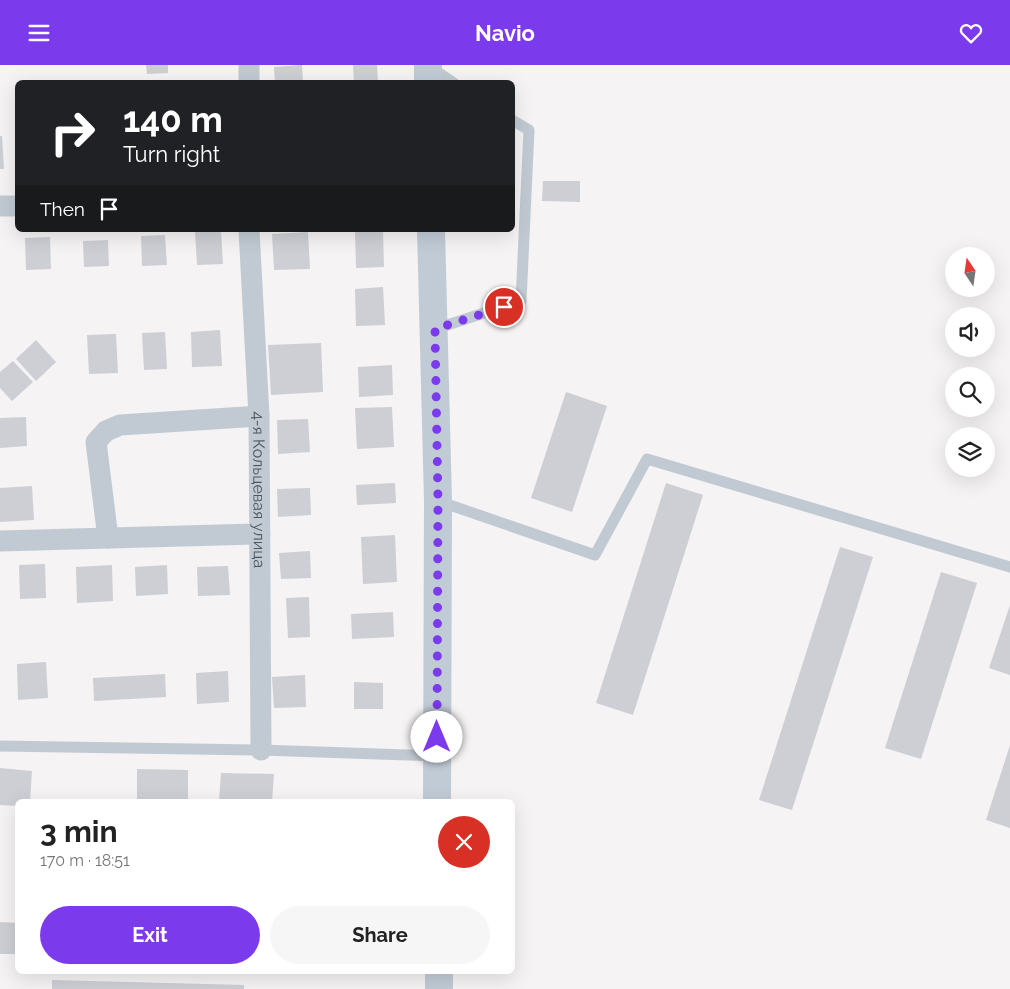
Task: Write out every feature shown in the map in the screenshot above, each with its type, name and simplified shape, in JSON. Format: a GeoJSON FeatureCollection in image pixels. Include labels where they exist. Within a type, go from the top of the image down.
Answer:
{"type":"FeatureCollection","features":[{"type":"Feature","properties":{"kind":"main road"},"geometry":{"type":"LineString","coordinates":[[432,232],[438,501],[437,799]]}},
{"type":"Feature","properties":{"kind":"main road"},"geometry":{"type":"LineString","coordinates":[[439,974],[439,989]]}},
{"type":"Feature","properties":{"kind":"street"},"geometry":{"type":"LineString","coordinates":[[248,80],[249,65]]}},
{"type":"Feature","properties":{"kind":"street"},"geometry":{"type":"LineString","coordinates":[[0,207],[15,206]]}},
{"type":"Feature","properties":{"kind":"street","name":"4-я Кольцевая улица"},"geometry":{"type":"LineString","coordinates":[[249,232],[259,416],[261,750]]}},
{"type":"Feature","properties":{"kind":"street"},"geometry":{"type":"LineString","coordinates":[[108,538],[96,442],[106,431],[120,425],[259,416]]}},
{"type":"Feature","properties":{"kind":"street"},"geometry":{"type":"LineString","coordinates":[[0,541],[260,534]]}},
{"type":"Feature","properties":{"kind":"lane"},"geometry":{"type":"LineString","coordinates":[[428,71],[448,80]]}},
{"type":"Feature","properties":{"kind":"lane"},"geometry":{"type":"LineString","coordinates":[[435,329],[521,301],[529,130],[515,122]]}},
{"type":"Feature","properties":{"kind":"lane"},"geometry":{"type":"LineString","coordinates":[[438,501],[595,555],[647,459],[1010,567]]}},
{"type":"Feature","properties":{"kind":"lane"},"geometry":{"type":"LineString","coordinates":[[0,746],[261,750],[437,756]]}},
{"type":"Feature","properties":{"kind":"building"},"geometry":{"type":"Polygon","coordinates":[[[146,65],[168,65],[168,73],[147,74],[146,65]]]}},
{"type":"Feature","properties":{"kind":"building"},"geometry":{"type":"Polygon","coordinates":[[[302,65],[303,80],[275,80],[274,67],[302,65]]]}},
{"type":"Feature","properties":{"kind":"building"},"geometry":{"type":"Polygon","coordinates":[[[353,65],[377,65],[378,80],[354,80],[353,65]]]}},
{"type":"Feature","properties":{"kind":"building"},"geometry":{"type":"Polygon","coordinates":[[[0,136],[2,136],[4,169],[0,169],[0,136]]]}},
{"type":"Feature","properties":{"kind":"building"},"geometry":{"type":"Polygon","coordinates":[[[543,181],[580,181],[580,202],[542,201],[543,181]]]}},
{"type":"Feature","properties":{"kind":"building"},"geometry":{"type":"Polygon","coordinates":[[[195,232],[221,232],[223,264],[197,265],[195,232]]]}},
{"type":"Feature","properties":{"kind":"building"},"geometry":{"type":"Polygon","coordinates":[[[308,232],[310,269],[274,270],[272,234],[308,232]]]}},
{"type":"Feature","properties":{"kind":"building"},"geometry":{"type":"Polygon","coordinates":[[[355,232],[383,232],[384,267],[356,268],[355,232]]]}},
{"type":"Feature","properties":{"kind":"building"},"geometry":{"type":"Polygon","coordinates":[[[165,235],[167,265],[142,266],[141,236],[165,235]]]}},
{"type":"Feature","properties":{"kind":"building"},"geometry":{"type":"Polygon","coordinates":[[[50,237],[51,269],[26,270],[25,238],[50,237]]]}},
{"type":"Feature","properties":{"kind":"building"},"geometry":{"type":"Polygon","coordinates":[[[108,240],[109,266],[84,267],[83,241],[108,240]]]}},
{"type":"Feature","properties":{"kind":"building"},"geometry":{"type":"Polygon","coordinates":[[[383,287],[385,325],[356,326],[355,289],[383,287]]]}},
{"type":"Feature","properties":{"kind":"building"},"geometry":{"type":"Polygon","coordinates":[[[220,330],[222,366],[192,367],[191,332],[220,330]]]}},
{"type":"Feature","properties":{"kind":"building"},"geometry":{"type":"Polygon","coordinates":[[[165,332],[167,369],[144,370],[142,333],[165,332]]]}},
{"type":"Feature","properties":{"kind":"building"},"geometry":{"type":"Polygon","coordinates":[[[116,334],[118,373],[89,374],[87,335],[116,334]]]}},
{"type":"Feature","properties":{"kind":"building"},"geometry":{"type":"Polygon","coordinates":[[[36,340],[56,362],[36,381],[16,359],[36,340]]]}},
{"type":"Feature","properties":{"kind":"building"},"geometry":{"type":"Polygon","coordinates":[[[321,343],[323,392],[271,395],[268,345],[321,343]]]}},
{"type":"Feature","properties":{"kind":"building"},"geometry":{"type":"Polygon","coordinates":[[[13,361],[33,382],[12,401],[0,388],[0,372],[13,361]]]}},
{"type":"Feature","properties":{"kind":"building"},"geometry":{"type":"Polygon","coordinates":[[[392,365],[393,395],[359,397],[358,367],[392,365]]]}},
{"type":"Feature","properties":{"kind":"building"},"geometry":{"type":"Polygon","coordinates":[[[566,392],[607,406],[572,512],[531,498],[566,392]]]}},
{"type":"Feature","properties":{"kind":"building"},"geometry":{"type":"Polygon","coordinates":[[[392,407],[394,447],[357,449],[355,408],[392,407]]]}},
{"type":"Feature","properties":{"kind":"building"},"geometry":{"type":"Polygon","coordinates":[[[26,417],[27,446],[0,448],[0,418],[26,417]]]}},
{"type":"Feature","properties":{"kind":"building"},"geometry":{"type":"Polygon","coordinates":[[[308,419],[310,452],[278,454],[277,420],[308,419]]]}},
{"type":"Feature","properties":{"kind":"building"},"geometry":{"type":"Polygon","coordinates":[[[395,483],[396,503],[357,505],[356,485],[395,483]]]}},
{"type":"Feature","properties":{"kind":"building"},"geometry":{"type":"Polygon","coordinates":[[[666,483],[703,495],[633,715],[596,703],[666,483]]]}},
{"type":"Feature","properties":{"kind":"building"},"geometry":{"type":"Polygon","coordinates":[[[32,486],[34,520],[0,522],[0,488],[32,486]]]}},
{"type":"Feature","properties":{"kind":"building"},"geometry":{"type":"Polygon","coordinates":[[[310,488],[311,515],[278,517],[277,489],[310,488]]]}},
{"type":"Feature","properties":{"kind":"building"},"geometry":{"type":"Polygon","coordinates":[[[395,535],[397,582],[363,584],[361,537],[395,535]]]}},
{"type":"Feature","properties":{"kind":"building"},"geometry":{"type":"Polygon","coordinates":[[[840,547],[873,557],[792,810],[759,800],[840,547]]]}},
{"type":"Feature","properties":{"kind":"building"},"geometry":{"type":"Polygon","coordinates":[[[310,551],[311,578],[281,579],[279,553],[310,551]]]}},
{"type":"Feature","properties":{"kind":"building"},"geometry":{"type":"Polygon","coordinates":[[[45,564],[46,598],[20,599],[19,565],[45,564]]]}},
{"type":"Feature","properties":{"kind":"building"},"geometry":{"type":"Polygon","coordinates":[[[112,565],[113,601],[77,603],[76,567],[112,565]]]}},
{"type":"Feature","properties":{"kind":"building"},"geometry":{"type":"Polygon","coordinates":[[[167,565],[168,594],[136,596],[135,567],[167,565]]]}},
{"type":"Feature","properties":{"kind":"building"},"geometry":{"type":"Polygon","coordinates":[[[228,566],[230,595],[198,596],[197,567],[228,566]]]}},
{"type":"Feature","properties":{"kind":"building"},"geometry":{"type":"Polygon","coordinates":[[[941,572],[977,583],[921,759],[885,748],[941,572]]]}},
{"type":"Feature","properties":{"kind":"building"},"geometry":{"type":"Polygon","coordinates":[[[309,597],[310,637],[288,638],[286,598],[309,597]]]}},
{"type":"Feature","properties":{"kind":"building"},"geometry":{"type":"Polygon","coordinates":[[[1010,605],[1010,675],[989,668],[1010,605]]]}},
{"type":"Feature","properties":{"kind":"building"},"geometry":{"type":"Polygon","coordinates":[[[393,612],[394,637],[352,639],[351,614],[393,612]]]}},
{"type":"Feature","properties":{"kind":"building"},"geometry":{"type":"Polygon","coordinates":[[[46,662],[48,698],[18,700],[17,664],[46,662]]]}},
{"type":"Feature","properties":{"kind":"building"},"geometry":{"type":"Polygon","coordinates":[[[228,671],[229,702],[197,704],[196,673],[228,671]]]}},
{"type":"Feature","properties":{"kind":"building"},"geometry":{"type":"Polygon","coordinates":[[[165,674],[166,697],[94,701],[93,678],[165,674]]]}},
{"type":"Feature","properties":{"kind":"building"},"geometry":{"type":"Polygon","coordinates":[[[305,675],[306,707],[274,708],[272,677],[305,675]]]}},
{"type":"Feature","properties":{"kind":"building"},"geometry":{"type":"Polygon","coordinates":[[[354,682],[383,683],[383,709],[354,709],[354,682]]]}},
{"type":"Feature","properties":{"kind":"building"},"geometry":{"type":"Polygon","coordinates":[[[1010,745],[1010,828],[986,820],[1010,745]]]}},
{"type":"Feature","properties":{"kind":"building"},"geometry":{"type":"Polygon","coordinates":[[[0,768],[32,771],[30,799],[15,799],[15,806],[0,805],[0,768]]]}},
{"type":"Feature","properties":{"kind":"building"},"geometry":{"type":"Polygon","coordinates":[[[137,769],[188,770],[188,799],[137,799],[137,769]]]}},
{"type":"Feature","properties":{"kind":"building"},"geometry":{"type":"Polygon","coordinates":[[[221,773],[274,774],[272,799],[219,799],[221,773]]]}},
{"type":"Feature","properties":{"kind":"building"},"geometry":{"type":"Polygon","coordinates":[[[0,922],[15,923],[15,954],[0,954],[0,922]]]}},
{"type":"Feature","properties":{"kind":"building"},"geometry":{"type":"Polygon","coordinates":[[[52,980],[244,985],[244,989],[52,989],[52,980]]]}},
{"type":"Feature","properties":{"kind":"route"},"geometry":{"type":"LineString","coordinates":[[437,737],[438,501],[435,329],[504,307]]}}]}
